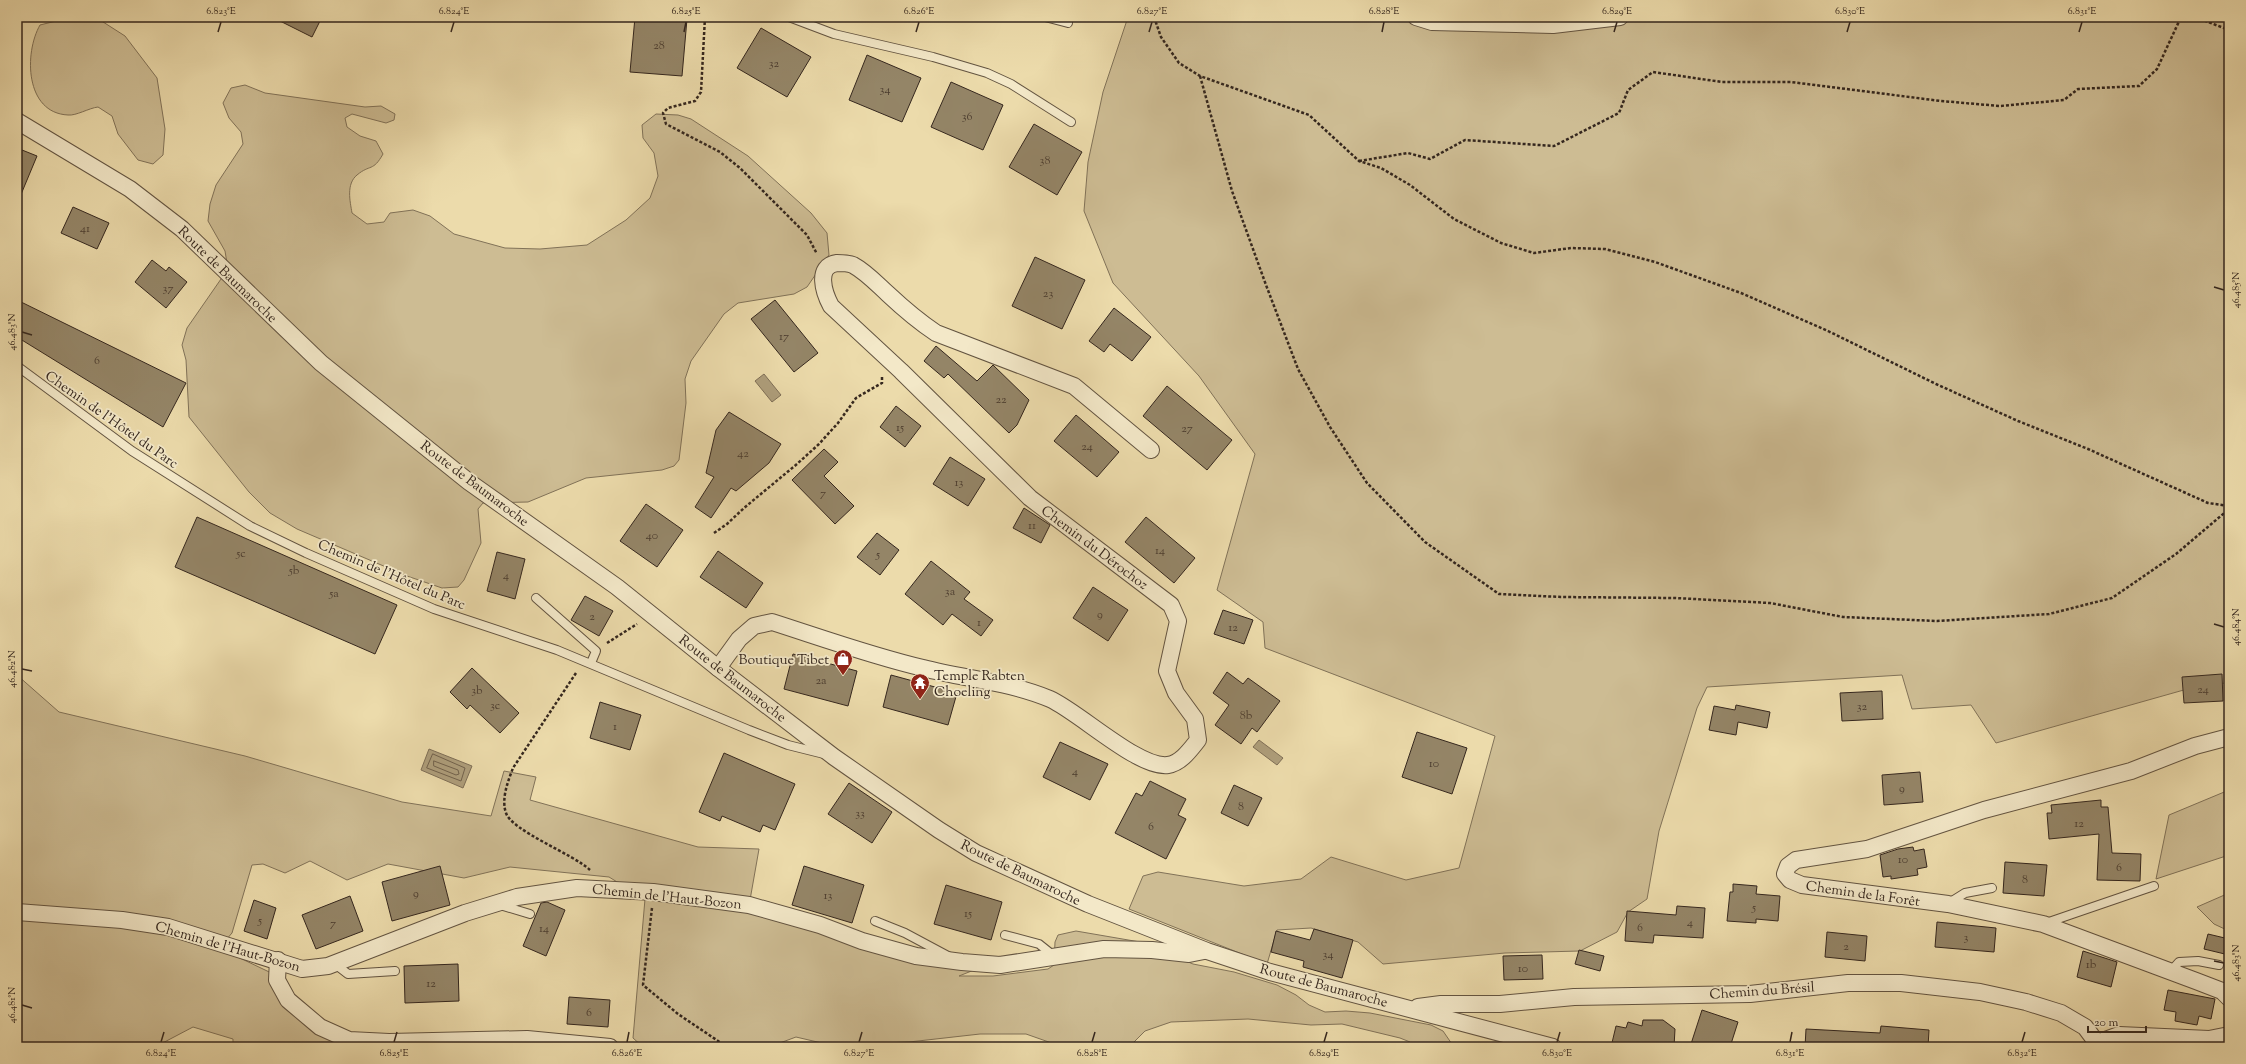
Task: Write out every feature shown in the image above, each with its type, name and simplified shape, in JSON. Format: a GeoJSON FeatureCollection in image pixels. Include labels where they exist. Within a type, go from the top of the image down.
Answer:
{"type":"FeatureCollection","features":[{"type":"Feature","properties":{"kind":"street"},"geometry":{"type":"LineString","coordinates":[[1416,17],[1432,22],[1553,25],[1620,17]]}},
{"type":"Feature","properties":{"kind":"street","name":"Route de Baumaroche"},"geometry":{"type":"LineString","coordinates":[[17,121],[130,189],[182,229],[321,363],[469,482],[617,587],[718,668],[834,757],[939,830],[976,853],[1088,904],[1207,951],[1270,972],[1413,1008],[1553,1047]]}},
{"type":"Feature","properties":{"kind":"street"},"geometry":{"type":"LineString","coordinates":[[826,269],[835,264],[852,265],[867,275],[916,320],[936,333],[1074,386],[1151,450]]}},
{"type":"Feature","properties":{"kind":"street","name":"Chemin du Dérochoz"},"geometry":{"type":"LineString","coordinates":[[718,668],[739,639],[749,630],[754,626],[772,622],[922,668],[1028,690],[1068,708],[1130,752],[1147,761],[1168,765],[1185,757],[1198,740],[1195,719],[1176,693],[1167,671],[1178,621],[1171,605],[1030,498],[901,371],[835,310],[826,296],[824,288],[823,277],[826,269]]}},
{"type":"Feature","properties":{"kind":"street","name":"Chemin de la Forêt"},"geometry":{"type":"LineString","coordinates":[[2229,737],[2195,746],[2131,771],[1984,810],[1867,849],[1796,860],[1788,866],[1785,874],[1790,880],[1802,885],[1948,904],[2043,924],[2222,991],[2229,998]]}},
{"type":"Feature","properties":{"kind":"street","name":"Chemin de l'Haut-Bozon"},"geometry":{"type":"LineString","coordinates":[[17,912],[122,920],[168,927],[278,960],[302,969],[334,964],[465,913],[517,897],[577,888],[653,892],[749,905],[916,956],[957,961],[1000,965],[1104,949],[1152,950],[1189,954],[1207,951]]}},
{"type":"Feature","properties":{"kind":"street"},"geometry":{"type":"LineString","coordinates":[[278,960],[277,980],[288,1000],[320,1027],[349,1040],[390,1042],[527,1039],[610,1047]]}},
{"type":"Feature","properties":{"kind":"street","name":"Chemin du Brésil"},"geometry":{"type":"LineString","coordinates":[[1413,1008],[1441,1004],[1500,1004],[1574,997],[1750,994],[1848,983],[1901,983],[1980,992],[2026,1002],[2061,1013],[2085,1028],[2096,1045]]}},
{"type":"Feature","properties":{"kind":"street"},"geometry":{"type":"LineString","coordinates":[[2096,1045],[2118,1035],[2209,1039],[2229,1035]]}},
{"type":"Feature","properties":{"kind":"lane"},"geometry":{"type":"LineString","coordinates":[[789,17],[834,34],[933,57],[987,73],[1011,84],[1071,122]]}},
{"type":"Feature","properties":{"kind":"lane"},"geometry":{"type":"LineString","coordinates":[[1045,17],[1068,23]]}},
{"type":"Feature","properties":{"kind":"lane","name":"Chemin de l'Hôtel du Parc"},"geometry":{"type":"LineString","coordinates":[[17,366],[132,451],[250,526],[434,609],[557,650],[591,663],[788,745],[834,757]]}},
{"type":"Feature","properties":{"kind":"lane"},"geometry":{"type":"LineString","coordinates":[[536,598],[596,651],[591,663]]}},
{"type":"Feature","properties":{"kind":"lane"},"geometry":{"type":"LineString","coordinates":[[2043,924],[2154,886]]}},
{"type":"Feature","properties":{"kind":"lane"},"geometry":{"type":"LineString","coordinates":[[1948,904],[1965,893],[1992,888]]}},
{"type":"Feature","properties":{"kind":"lane"},"geometry":{"type":"LineString","coordinates":[[496,904],[530,914]]}},
{"type":"Feature","properties":{"kind":"lane"},"geometry":{"type":"LineString","coordinates":[[875,921],[905,933],[957,961]]}},
{"type":"Feature","properties":{"kind":"lane"},"geometry":{"type":"LineString","coordinates":[[1005,934],[1039,944],[1055,957]]}},
{"type":"Feature","properties":{"kind":"lane"},"geometry":{"type":"LineString","coordinates":[[2171,971],[2179,962],[2198,961],[2219,965]]}},
{"type":"Feature","properties":{"kind":"lane"},"geometry":{"type":"LineString","coordinates":[[334,964],[348,974],[395,971]]}},
{"type":"Feature","properties":{"kind":"path"},"geometry":{"type":"LineString","coordinates":[[705,17],[701,92],[696,101],[668,108],[663,113],[666,124],[720,152],[740,168],[807,235],[826,269]]}},
{"type":"Feature","properties":{"kind":"path"},"geometry":{"type":"LineString","coordinates":[[1154,17],[1161,37],[1179,63],[1200,76],[1309,115],[1359,161],[1381,168],[1410,185],[1454,220],[1501,242],[1534,253],[1571,248],[1605,250],[1654,262],[1741,293],[1828,330],[1936,384],[2018,421],[2088,449],[2208,503],[2229,506]]}},
{"type":"Feature","properties":{"kind":"path"},"geometry":{"type":"LineString","coordinates":[[1359,161],[1408,153],[1430,159],[1465,140],[1554,146],[1619,113],[1628,90],[1653,72],[1722,82],[1790,82],[1934,100],[2000,106],[2064,100],[2078,89],[2139,86],[2157,69],[2181,17]]}},
{"type":"Feature","properties":{"kind":"path"},"geometry":{"type":"LineString","coordinates":[[2195,17],[2229,30]]}},
{"type":"Feature","properties":{"kind":"path"},"geometry":{"type":"LineString","coordinates":[[1200,76],[1232,191],[1263,278],[1298,369],[1330,428],[1368,483],[1425,542],[1499,594],[1723,600],[1770,604],[1843,617],[1937,621],[2049,614],[2112,598],[2176,554],[2229,509]]}},
{"type":"Feature","properties":{"kind":"path"},"geometry":{"type":"LineString","coordinates":[[714,533],[727,524],[819,444],[838,423],[856,398],[882,383],[882,378],[879,372]]}},
{"type":"Feature","properties":{"kind":"path"},"geometry":{"type":"LineString","coordinates":[[596,651],[638,623]]}},
{"type":"Feature","properties":{"kind":"path"},"geometry":{"type":"LineString","coordinates":[[579,670],[513,768],[507,786],[505,804],[506,814],[512,822],[524,832],[551,844],[586,866],[592,873],[596,888]]}},
{"type":"Feature","properties":{"kind":"path"},"geometry":{"type":"LineString","coordinates":[[652,906],[643,985],[678,1014],[727,1047]]}},
{"type":"Feature","properties":{"kind":"shaded area"},"geometry":{"type":"Polygon","coordinates":[[[1128,17],[2229,17],[2229,683],[2205,684],[1996,743],[1971,705],[1912,709],[1902,675],[1707,687],[1697,708],[1659,831],[1647,899],[1628,912],[1617,932],[1580,951],[1505,953],[1383,964],[1358,942],[1311,928],[1277,930],[1267,964],[1129,909],[1143,876],[1158,872],[1244,886],[1301,879],[1331,857],[1406,880],[1459,868],[1495,736],[1265,648],[1263,622],[1217,590],[1255,454],[1199,376],[1113,283],[1084,211],[1088,162],[1103,92],[1128,17]]]}},
{"type":"Feature","properties":{"kind":"shaded area"},"geometry":{"type":"Polygon","coordinates":[[[60,20],[100,20],[125,36],[157,78],[165,129],[163,155],[153,164],[138,160],[118,134],[112,116],[98,107],[68,115],[54,112],[43,104],[36,93],[32,80],[30,65],[32,51],[35,37],[40,25],[60,20]]]}},
{"type":"Feature","properties":{"kind":"shaded area"},"geometry":{"type":"Polygon","coordinates":[[[245,85],[265,93],[365,107],[381,106],[395,114],[394,120],[386,123],[352,114],[345,118],[347,127],[360,136],[376,141],[383,154],[374,166],[361,172],[351,183],[350,198],[352,213],[367,224],[384,222],[390,213],[413,210],[430,216],[454,234],[505,248],[540,249],[587,245],[626,220],[650,198],[658,176],[654,153],[643,138],[642,125],[656,114],[678,115],[691,119],[748,156],[811,213],[827,233],[829,255],[807,287],[794,294],[738,303],[724,314],[691,361],[685,379],[686,403],[679,460],[674,466],[662,470],[586,478],[528,502],[483,503],[478,509],[481,543],[464,580],[458,587],[442,588],[407,576],[297,529],[270,513],[249,492],[189,417],[186,360],[182,345],[187,328],[221,279],[227,263],[225,251],[208,221],[210,204],[216,185],[243,144],[241,132],[229,118],[223,103],[231,88],[245,85]]]}},
{"type":"Feature","properties":{"kind":"shaded area"},"geometry":{"type":"Polygon","coordinates":[[[17,675],[59,712],[245,756],[402,802],[491,816],[504,771],[536,777],[530,800],[698,847],[759,849],[750,900],[918,950],[999,960],[959,976],[993,976],[1048,969],[1054,965],[1055,942],[1058,935],[1076,931],[1140,942],[1193,964],[1234,972],[1277,985],[1296,995],[1309,1005],[1325,1012],[1346,1011],[1370,1013],[1431,1025],[1443,1031],[1454,1047],[1412,1047],[1410,1042],[1400,1038],[1342,1024],[1311,1025],[1248,1019],[1171,1022],[1145,1031],[1129,1047],[1063,1047],[1026,1034],[980,1034],[909,1042],[826,1044],[796,1037],[769,1047],[643,1047],[633,1038],[645,899],[609,877],[510,867],[464,878],[388,864],[347,880],[310,861],[285,873],[263,864],[252,865],[232,933],[219,948],[286,980],[293,995],[355,1047],[233,1047],[233,1039],[193,1027],[155,1047],[17,1047],[17,675]]]}},
{"type":"Feature","properties":{"kind":"shaded area"},"geometry":{"type":"Polygon","coordinates":[[[2229,790],[2229,855],[2156,879],[2169,815],[2229,790]]]}},
{"type":"Feature","properties":{"kind":"shaded area"},"geometry":{"type":"Polygon","coordinates":[[[2229,893],[2229,931],[2214,924],[2197,907],[2229,893]]]}},
{"type":"Feature","properties":{"kind":"water"},"geometry":{"type":"Polygon","coordinates":[[[764,374],[781,395],[772,402],[755,381],[764,374]]]}},
{"type":"Feature","properties":{"kind":"water"},"geometry":{"type":"Polygon","coordinates":[[[1259,740],[1283,758],[1277,765],[1253,747],[1259,740]]]}},
{"type":"Feature","properties":{"kind":"water"},"geometry":{"type":"Polygon","coordinates":[[[429,749],[472,766],[463,788],[421,770],[429,749]]]}},
{"type":"Feature","properties":{"kind":"building"},"geometry":{"type":"Polygon","coordinates":[[[272,17],[322,17],[312,37],[272,17]]]}},
{"type":"Feature","properties":{"kind":"building"},"geometry":{"type":"Polygon","coordinates":[[[635,17],[687,19],[682,76],[630,72],[635,17]]]}},
{"type":"Feature","properties":{"kind":"building"},"geometry":{"type":"Polygon","coordinates":[[[761,28],[811,57],[787,97],[737,68],[761,28]]]}},
{"type":"Feature","properties":{"kind":"building"},"geometry":{"type":"Polygon","coordinates":[[[867,55],[921,78],[902,122],[849,100],[867,55]]]}},
{"type":"Feature","properties":{"kind":"building"},"geometry":{"type":"Polygon","coordinates":[[[951,82],[1003,105],[983,150],[931,127],[951,82]]]}},
{"type":"Feature","properties":{"kind":"building"},"geometry":{"type":"Polygon","coordinates":[[[1034,124],[1082,152],[1057,195],[1009,167],[1034,124]]]}},
{"type":"Feature","properties":{"kind":"building"},"geometry":{"type":"Polygon","coordinates":[[[17,148],[37,156],[17,204],[17,148]]]}},
{"type":"Feature","properties":{"kind":"building"},"geometry":{"type":"Polygon","coordinates":[[[73,207],[109,223],[97,249],[61,233],[73,207]]]}},
{"type":"Feature","properties":{"kind":"building"},"geometry":{"type":"Polygon","coordinates":[[[1035,257],[1085,280],[1062,329],[1012,306],[1035,257]]]}},
{"type":"Feature","properties":{"kind":"building"},"geometry":{"type":"Polygon","coordinates":[[[152,260],[166,271],[169,267],[187,282],[166,308],[135,282],[152,260]]]}},
{"type":"Feature","properties":{"kind":"building"},"geometry":{"type":"Polygon","coordinates":[[[17,300],[186,383],[163,427],[17,337],[17,300]]]}},
{"type":"Feature","properties":{"kind":"building"},"geometry":{"type":"Polygon","coordinates":[[[775,300],[818,353],[794,372],[751,319],[775,300]]]}},
{"type":"Feature","properties":{"kind":"building"},"geometry":{"type":"Polygon","coordinates":[[[1114,308],[1151,337],[1132,361],[1110,344],[1104,352],[1089,341],[1114,308]]]}},
{"type":"Feature","properties":{"kind":"building"},"geometry":{"type":"Polygon","coordinates":[[[936,346],[977,381],[993,365],[1029,400],[1017,425],[1009,433],[948,374],[944,378],[924,361],[936,346]]]}},
{"type":"Feature","properties":{"kind":"building"},"geometry":{"type":"Polygon","coordinates":[[[1167,386],[1232,440],[1207,470],[1143,416],[1167,386]]]}},
{"type":"Feature","properties":{"kind":"building"},"geometry":{"type":"Polygon","coordinates":[[[896,406],[921,426],[905,447],[880,427],[896,406]]]}},
{"type":"Feature","properties":{"kind":"building"},"geometry":{"type":"Polygon","coordinates":[[[729,412],[781,444],[769,463],[736,491],[731,488],[711,518],[695,507],[714,477],[706,473],[716,430],[729,412]]]}},
{"type":"Feature","properties":{"kind":"building"},"geometry":{"type":"Polygon","coordinates":[[[1076,415],[1119,452],[1097,477],[1054,441],[1076,415]]]}},
{"type":"Feature","properties":{"kind":"building"},"geometry":{"type":"Polygon","coordinates":[[[824,449],[838,462],[824,476],[854,506],[835,524],[792,480],[824,449]]]}},
{"type":"Feature","properties":{"kind":"building"},"geometry":{"type":"Polygon","coordinates":[[[950,457],[985,479],[968,506],[933,484],[950,457]]]}},
{"type":"Feature","properties":{"kind":"building"},"geometry":{"type":"Polygon","coordinates":[[[646,504],[683,530],[657,567],[620,541],[646,504]]]}},
{"type":"Feature","properties":{"kind":"building"},"geometry":{"type":"Polygon","coordinates":[[[1024,508],[1050,525],[1041,543],[1013,528],[1024,508]]]}},
{"type":"Feature","properties":{"kind":"building"},"geometry":{"type":"Polygon","coordinates":[[[197,517],[397,605],[375,654],[175,567],[197,517]]]}},
{"type":"Feature","properties":{"kind":"building"},"geometry":{"type":"Polygon","coordinates":[[[1146,517],[1195,558],[1174,583],[1125,542],[1146,517]]]}},
{"type":"Feature","properties":{"kind":"building"},"geometry":{"type":"Polygon","coordinates":[[[877,533],[899,550],[880,575],[857,557],[877,533]]]}},
{"type":"Feature","properties":{"kind":"building"},"geometry":{"type":"Polygon","coordinates":[[[718,551],[763,583],[746,608],[700,577],[718,551]]]}},
{"type":"Feature","properties":{"kind":"building"},"geometry":{"type":"Polygon","coordinates":[[[497,552],[525,559],[515,599],[487,591],[497,552]]]}},
{"type":"Feature","properties":{"kind":"building"},"geometry":{"type":"Polygon","coordinates":[[[931,561],[970,592],[964,599],[993,620],[981,636],[952,614],[943,625],[905,594],[931,561]]]}},
{"type":"Feature","properties":{"kind":"building"},"geometry":{"type":"Polygon","coordinates":[[[1093,587],[1128,610],[1108,641],[1073,618],[1093,587]]]}},
{"type":"Feature","properties":{"kind":"building"},"geometry":{"type":"Polygon","coordinates":[[[585,596],[613,611],[599,636],[571,620],[585,596]]]}},
{"type":"Feature","properties":{"kind":"building"},"geometry":{"type":"Polygon","coordinates":[[[1223,610],[1253,620],[1244,644],[1214,634],[1223,610]]]}},
{"type":"Feature","properties":{"kind":"building"},"geometry":{"type":"Polygon","coordinates":[[[793,654],[857,671],[848,706],[784,689],[793,654]]]}},
{"type":"Feature","properties":{"kind":"building"},"geometry":{"type":"Polygon","coordinates":[[[472,668],[519,713],[500,733],[470,705],[467,709],[450,692],[472,668]]]}},
{"type":"Feature","properties":{"kind":"building"},"geometry":{"type":"Polygon","coordinates":[[[1227,672],[1243,684],[1248,678],[1280,701],[1257,732],[1252,728],[1241,744],[1215,725],[1229,705],[1213,693],[1227,672]]]}},
{"type":"Feature","properties":{"kind":"building"},"geometry":{"type":"Polygon","coordinates":[[[2222,674],[2223,701],[2184,703],[2182,677],[2222,674]]]}},
{"type":"Feature","properties":{"kind":"building","name":"Temple Rabten Choeling"},"geometry":{"type":"Polygon","coordinates":[[[891,675],[957,693],[948,725],[883,707],[891,675]]]}},
{"type":"Feature","properties":{"kind":"building"},"geometry":{"type":"Polygon","coordinates":[[[1882,691],[1883,719],[1842,721],[1840,693],[1882,691]]]}},
{"type":"Feature","properties":{"kind":"building"},"geometry":{"type":"Polygon","coordinates":[[[600,702],[641,715],[630,750],[590,738],[600,702]]]}},
{"type":"Feature","properties":{"kind":"building"},"geometry":{"type":"Polygon","coordinates":[[[1736,705],[1770,712],[1767,728],[1738,722],[1736,735],[1709,730],[1714,706],[1735,710],[1736,705]]]}},
{"type":"Feature","properties":{"kind":"building"},"geometry":{"type":"Polygon","coordinates":[[[1417,732],[1467,748],[1452,794],[1402,777],[1417,732]]]}},
{"type":"Feature","properties":{"kind":"building"},"geometry":{"type":"Polygon","coordinates":[[[1060,742],[1108,764],[1090,800],[1043,777],[1060,742]]]}},
{"type":"Feature","properties":{"kind":"building"},"geometry":{"type":"Polygon","coordinates":[[[724,753],[795,784],[775,830],[763,825],[760,832],[722,816],[720,821],[699,812],[724,753]]]}},
{"type":"Feature","properties":{"kind":"building"},"geometry":{"type":"Polygon","coordinates":[[[1920,772],[1923,802],[1884,805],[1882,775],[1920,772]]]}},
{"type":"Feature","properties":{"kind":"building"},"geometry":{"type":"Polygon","coordinates":[[[1150,781],[1186,799],[1178,815],[1186,819],[1166,859],[1115,833],[1136,793],[1142,796],[1150,781]]]}},
{"type":"Feature","properties":{"kind":"building"},"geometry":{"type":"Polygon","coordinates":[[[849,783],[892,812],[872,843],[828,814],[849,783]]]}},
{"type":"Feature","properties":{"kind":"building"},"geometry":{"type":"Polygon","coordinates":[[[1234,785],[1262,798],[1248,826],[1221,813],[1234,785]]]}},
{"type":"Feature","properties":{"kind":"building"},"geometry":{"type":"Polygon","coordinates":[[[2101,800],[2101,807],[2108,807],[2112,853],[2141,854],[2140,881],[2097,880],[2099,834],[2049,839],[2047,813],[2052,813],[2051,805],[2101,800]]]}},
{"type":"Feature","properties":{"kind":"building"},"geometry":{"type":"Polygon","coordinates":[[[1913,847],[1914,851],[1924,849],[1927,867],[1917,869],[1918,875],[1891,879],[1891,876],[1883,877],[1880,855],[1898,849],[1913,847]]]}},
{"type":"Feature","properties":{"kind":"building"},"geometry":{"type":"Polygon","coordinates":[[[2005,862],[2047,865],[2044,896],[2003,893],[2005,862]]]}},
{"type":"Feature","properties":{"kind":"building"},"geometry":{"type":"Polygon","coordinates":[[[440,866],[450,905],[392,921],[382,882],[440,866]]]}},
{"type":"Feature","properties":{"kind":"building"},"geometry":{"type":"Polygon","coordinates":[[[804,866],[864,885],[852,923],[792,905],[804,866]]]}},
{"type":"Feature","properties":{"kind":"building"},"geometry":{"type":"Polygon","coordinates":[[[1733,884],[1757,886],[1756,894],[1780,896],[1778,921],[1756,919],[1756,923],[1727,921],[1730,892],[1733,892],[1733,884]]]}},
{"type":"Feature","properties":{"kind":"building"},"geometry":{"type":"Polygon","coordinates":[[[946,885],[1002,902],[991,940],[934,924],[946,885]]]}},
{"type":"Feature","properties":{"kind":"building"},"geometry":{"type":"Polygon","coordinates":[[[350,896],[363,931],[316,949],[302,915],[350,896]]]}},
{"type":"Feature","properties":{"kind":"building"},"geometry":{"type":"Polygon","coordinates":[[[254,900],[276,908],[267,939],[244,931],[254,900]]]}},
{"type":"Feature","properties":{"kind":"building"},"geometry":{"type":"Polygon","coordinates":[[[547,902],[565,910],[546,956],[523,946],[541,903],[547,902]]]}},
{"type":"Feature","properties":{"kind":"building"},"geometry":{"type":"Polygon","coordinates":[[[1677,906],[1705,908],[1703,938],[1654,935],[1653,943],[1625,941],[1627,911],[1676,915],[1677,906]]]}},
{"type":"Feature","properties":{"kind":"building"},"geometry":{"type":"Polygon","coordinates":[[[1937,922],[1996,928],[1994,952],[1935,947],[1937,922]]]}},
{"type":"Feature","properties":{"kind":"building"},"geometry":{"type":"Polygon","coordinates":[[[1314,929],[1353,940],[1342,978],[1303,967],[1304,961],[1271,952],[1276,931],[1310,940],[1314,929]]]}},
{"type":"Feature","properties":{"kind":"building"},"geometry":{"type":"Polygon","coordinates":[[[1827,932],[1867,936],[1865,961],[1825,957],[1827,932]]]}},
{"type":"Feature","properties":{"kind":"building"},"geometry":{"type":"Polygon","coordinates":[[[2208,934],[2229,939],[2229,955],[2204,949],[2208,934]]]}},
{"type":"Feature","properties":{"kind":"building"},"geometry":{"type":"Polygon","coordinates":[[[1579,950],[1604,956],[1600,971],[1575,964],[1579,950]]]}},
{"type":"Feature","properties":{"kind":"building"},"geometry":{"type":"Polygon","coordinates":[[[2083,951],[2117,962],[2111,987],[2077,977],[2083,951]]]}},
{"type":"Feature","properties":{"kind":"building"},"geometry":{"type":"Polygon","coordinates":[[[1542,955],[1543,979],[1504,980],[1503,956],[1542,955]]]}},
{"type":"Feature","properties":{"kind":"building"},"geometry":{"type":"Polygon","coordinates":[[[458,964],[459,1001],[405,1003],[404,966],[458,964]]]}},
{"type":"Feature","properties":{"kind":"building"},"geometry":{"type":"Polygon","coordinates":[[[2168,990],[2215,999],[2211,1019],[2199,1016],[2197,1025],[2175,1021],[2176,1012],[2164,1010],[2168,990]]]}},
{"type":"Feature","properties":{"kind":"building"},"geometry":{"type":"Polygon","coordinates":[[[569,997],[610,1000],[608,1027],[567,1024],[569,997]]]}},
{"type":"Feature","properties":{"kind":"building"},"geometry":{"type":"Polygon","coordinates":[[[1702,1010],[1738,1022],[1730,1047],[1690,1047],[1702,1010]]]}},
{"type":"Feature","properties":{"kind":"building"},"geometry":{"type":"Polygon","coordinates":[[[1643,1020],[1663,1020],[1675,1029],[1674,1047],[1611,1047],[1616,1026],[1626,1028],[1628,1022],[1642,1026],[1643,1020]]]}},
{"type":"Feature","properties":{"kind":"building"},"geometry":{"type":"Polygon","coordinates":[[[1881,1026],[1929,1030],[1928,1047],[1805,1047],[1806,1029],[1880,1033],[1881,1026]]]}},
{"type":"Feature","properties":{"kind":"place","name":"Boutique Tibet"},"geometry":{"type":"Point","coordinates":[843,676]}},
{"type":"Feature","properties":{"kind":"place","name":"Temple Rabten Choeling"},"geometry":{"type":"Point","coordinates":[920,700]}}]}
